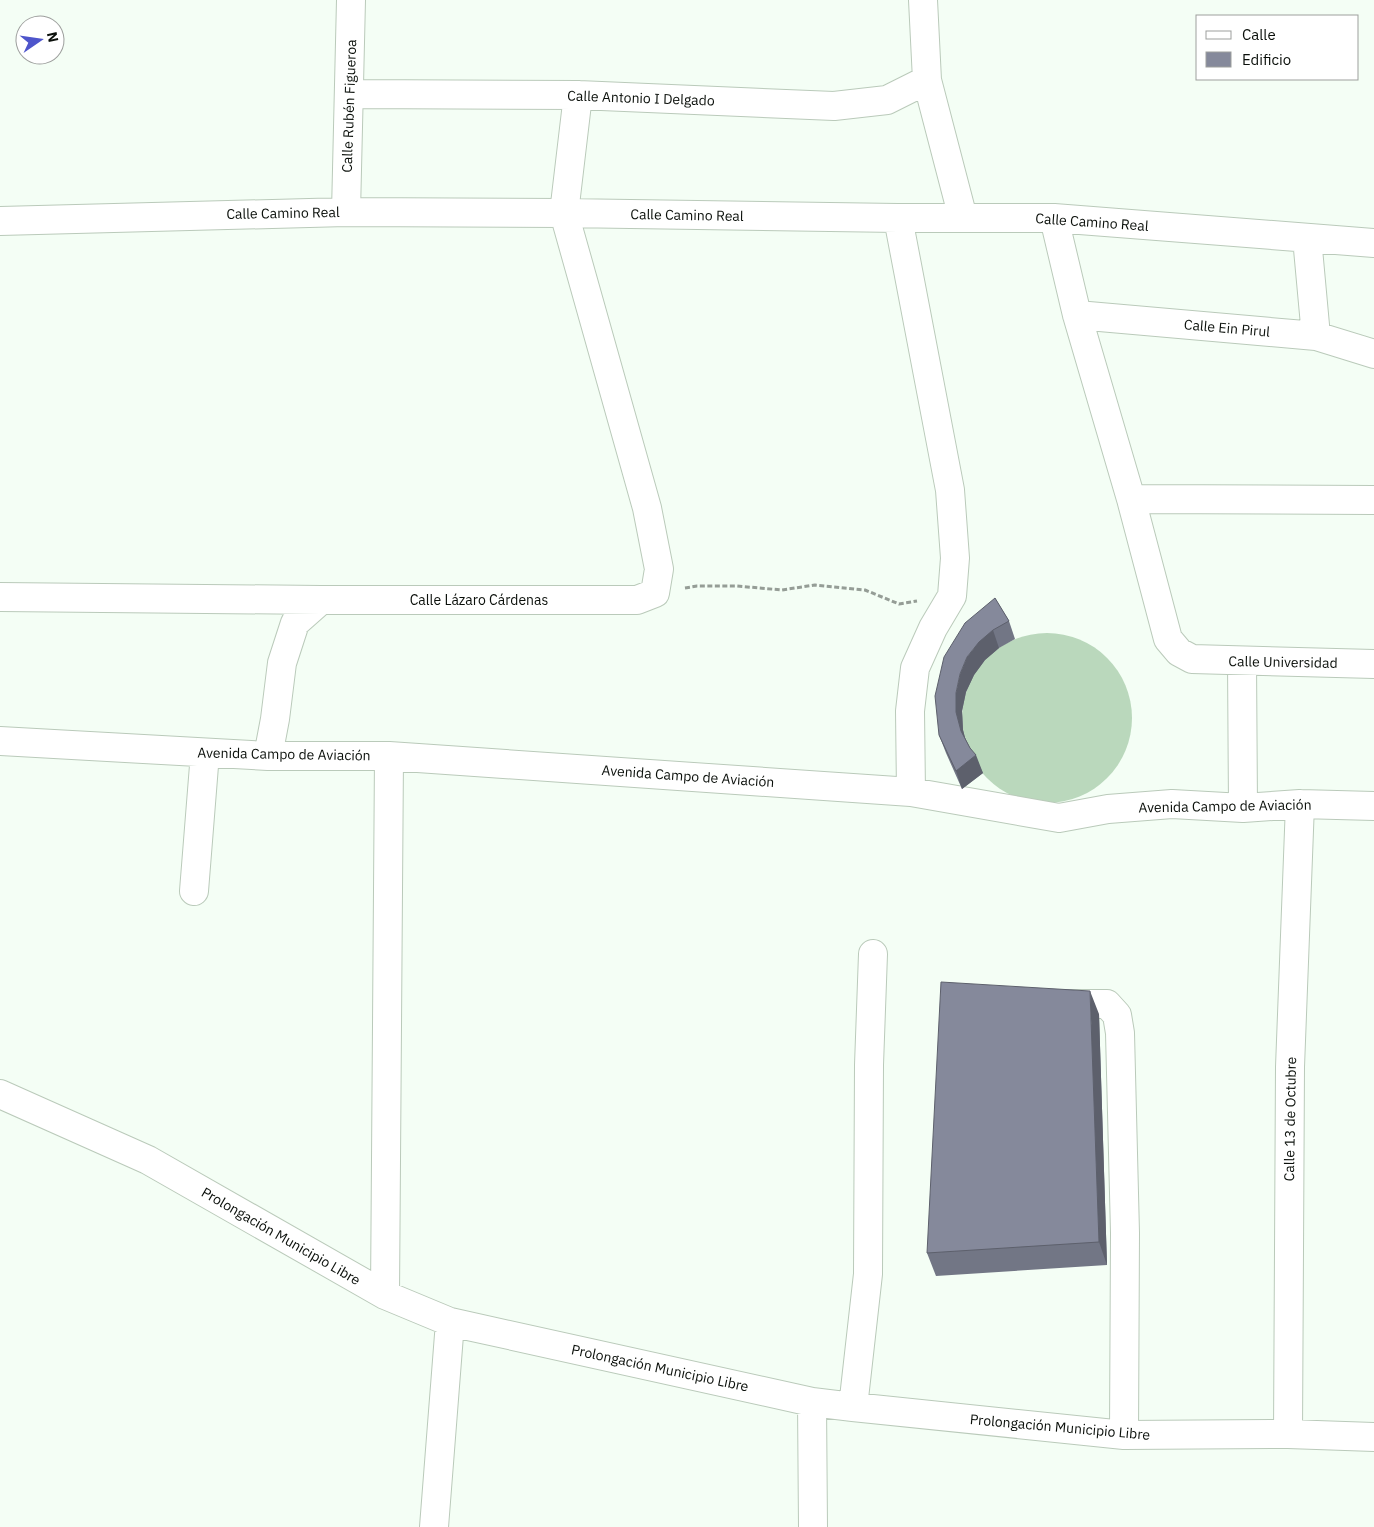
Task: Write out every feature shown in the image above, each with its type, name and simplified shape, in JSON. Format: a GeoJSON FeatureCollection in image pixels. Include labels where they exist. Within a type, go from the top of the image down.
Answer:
{"type":"FeatureCollection","features":[{"type":"Feature","properties":{"kind":"street","name":"Calle Rubén Figueroa"},"geometry":{"type":"LineString","coordinates":[[346,212],[351,0]]}},
{"type":"Feature","properties":{"kind":"street"},"geometry":{"type":"LineString","coordinates":[[923,0],[927,80],[963,218]]}},
{"type":"Feature","properties":{"kind":"street","name":"Calle Antonio I Delgado"},"geometry":{"type":"LineString","coordinates":[[350,94],[578,95],[834,106],[888,100],[927,80]]}},
{"type":"Feature","properties":{"kind":"street"},"geometry":{"type":"LineString","coordinates":[[578,95],[564,213],[647,508],[659,569],[655,593]]}},
{"type":"Feature","properties":{"kind":"street","name":"Calle Camino Real"},"geometry":{"type":"LineString","coordinates":[[0,220],[346,212],[1054,218],[1374,243]]}},
{"type":"Feature","properties":{"kind":"street"},"geometry":{"type":"LineString","coordinates":[[898,218],[950,490],[955,558],[952,596],[933,628],[915,668],[910,711],[912,792]]}},
{"type":"Feature","properties":{"kind":"street"},"geometry":{"type":"LineString","coordinates":[[1054,218],[1077,315],[1130,499],[1374,500]]}},
{"type":"Feature","properties":{"kind":"street"},"geometry":{"type":"LineString","coordinates":[[1307,238],[1316,336]]}},
{"type":"Feature","properties":{"kind":"street","name":"Calle Ein Pirul"},"geometry":{"type":"LineString","coordinates":[[1077,315],[1316,336],[1374,354]]}},
{"type":"Feature","properties":{"kind":"street","name":"Calle Universidad"},"geometry":{"type":"LineString","coordinates":[[1130,499],[1168,640],[1179,652],[1192,659],[1374,664]]}},
{"type":"Feature","properties":{"kind":"street","name":"Calle Lázaro Cárdenas"},"geometry":{"type":"LineString","coordinates":[[0,597],[637,600],[655,593]]}},
{"type":"Feature","properties":{"kind":"street"},"geometry":{"type":"LineString","coordinates":[[268,756],[282,663],[295,623],[321,600]]}},
{"type":"Feature","properties":{"kind":"street"},"geometry":{"type":"LineString","coordinates":[[1242,661],[1243,808]]}},
{"type":"Feature","properties":{"kind":"street","name":"Avenida Campo de Aviación"},"geometry":{"type":"LineString","coordinates":[[0,741],[268,756],[389,756],[912,792],[1059,818],[1108,809],[1172,804],[1243,808],[1300,804],[1374,806]]}},
{"type":"Feature","properties":{"kind":"street"},"geometry":{"type":"LineString","coordinates":[[194,891],[204,753]]}},
{"type":"Feature","properties":{"kind":"street"},"geometry":{"type":"LineString","coordinates":[[385,1295],[389,756]]}},
{"type":"Feature","properties":{"kind":"street","name":"Calle 13 de Octubre"},"geometry":{"type":"LineString","coordinates":[[1288,1434],[1290,1067],[1300,804]]}},
{"type":"Feature","properties":{"kind":"street"},"geometry":{"type":"LineString","coordinates":[[852,1407],[868,1274],[869,1065],[873,954]]}},
{"type":"Feature","properties":{"kind":"street"},"geometry":{"type":"LineString","coordinates":[[1038,1003],[1107,1004],[1117,1016],[1120,1033],[1125,1233],[1124,1435]]}},
{"type":"Feature","properties":{"kind":"street","name":"Prolongación Municipio Libre"},"geometry":{"type":"LineString","coordinates":[[0,1094],[148,1160],[385,1295],[450,1322],[812,1402],[852,1407],[1124,1435],[1288,1434],[1374,1437]]}},
{"type":"Feature","properties":{"kind":"street"},"geometry":{"type":"LineString","coordinates":[[434,1527],[450,1322]]}},
{"type":"Feature","properties":{"kind":"street"},"geometry":{"type":"LineString","coordinates":[[812,1402],[813,1527]]}},
{"type":"Feature","properties":{"kind":"path"},"geometry":{"type":"LineString","coordinates":[[655,593],[697,586],[737,586],[782,590],[815,585],[865,590],[899,604],[952,596]]}},
{"type":"Feature","properties":{"kind":"green space"},"geometry":{"type":"Polygon","coordinates":[[[1039,633],[1055,633],[1087,643],[1101,652],[1113,664],[1122,678],[1128,693],[1132,718],[1128,743],[1122,758],[1113,772],[1101,784],[1087,793],[1072,799],[1055,803],[1039,803],[1007,793],[993,784],[981,772],[972,758],[966,743],[962,726],[962,710],[972,678],[981,664],[993,652],[1007,643],[1022,637],[1039,633]]]}},
{"type":"Feature","properties":{"kind":"building"},"geometry":{"type":"Polygon","coordinates":[[[995,598],[1009,621],[993,630],[979,642],[967,657],[960,674],[956,693],[956,712],[961,731],[976,755],[956,771],[939,735],[935,696],[944,657],[965,623],[995,598]]]}},
{"type":"Feature","properties":{"kind":"building"},"geometry":{"type":"Polygon","coordinates":[[[941,982],[1090,991],[1099,1242],[927,1253],[941,982]]]}}]}
